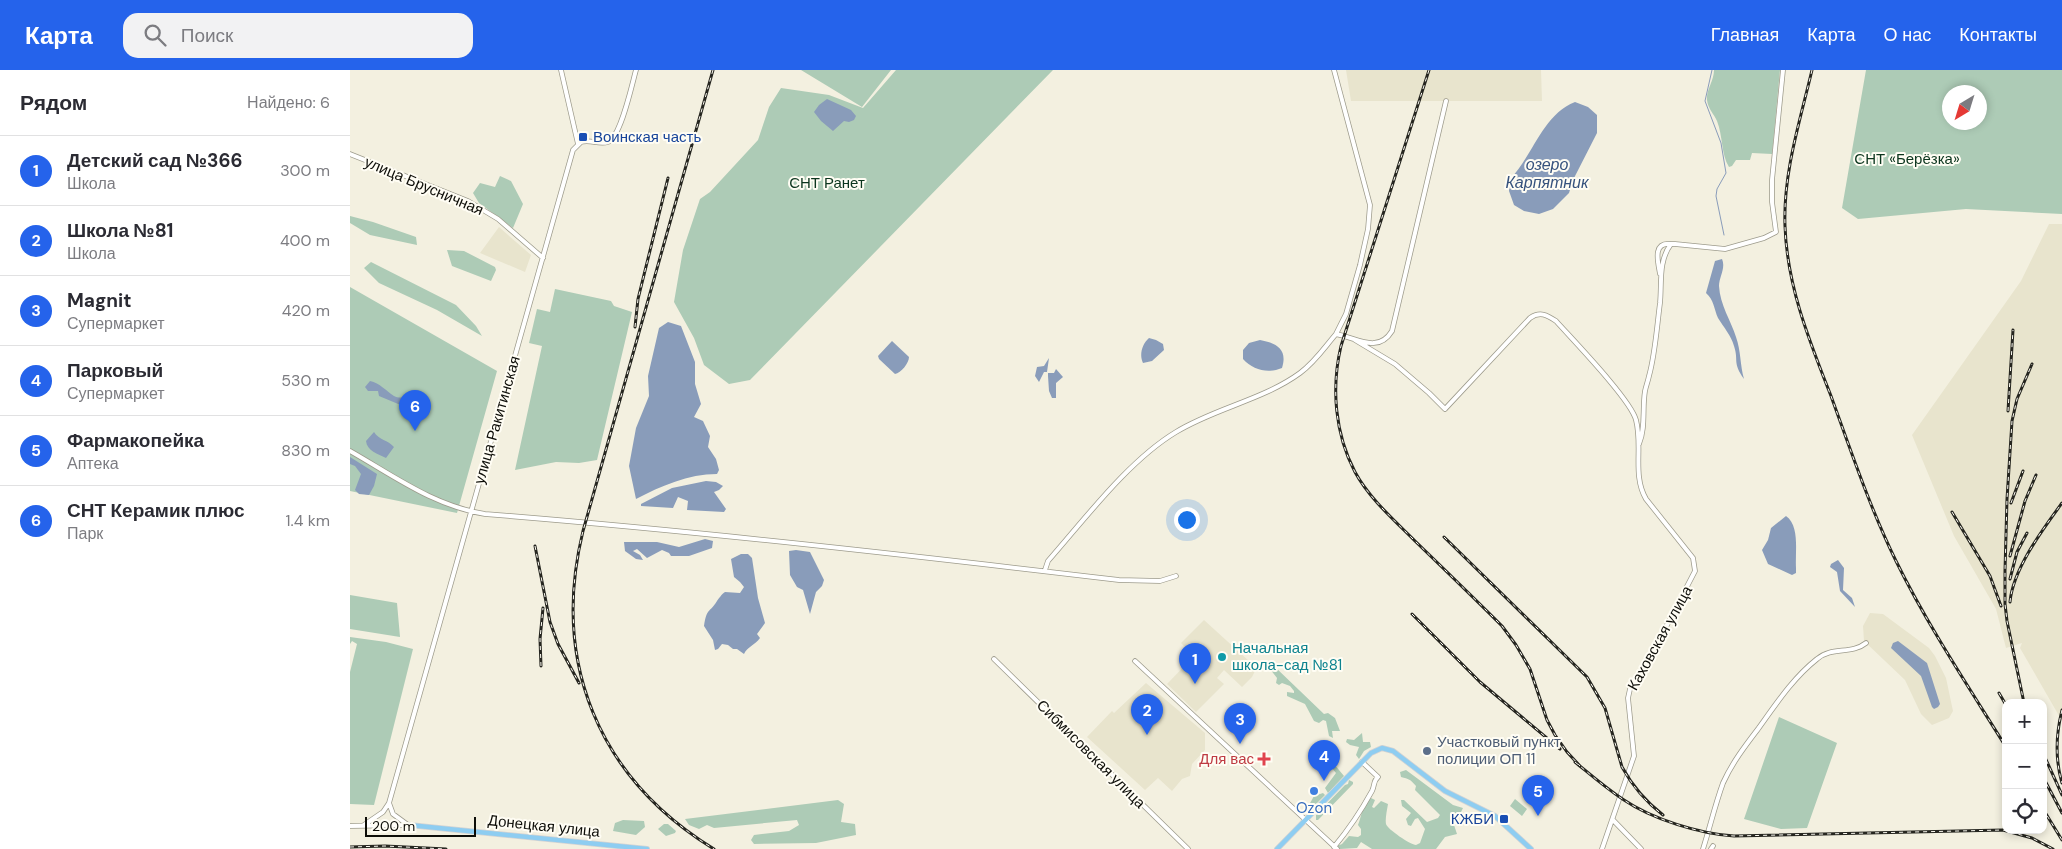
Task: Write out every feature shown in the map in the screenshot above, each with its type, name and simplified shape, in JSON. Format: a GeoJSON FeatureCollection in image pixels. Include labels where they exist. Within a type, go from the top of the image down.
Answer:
{"type":"FeatureCollection","features":[{"type":"Feature","properties":{"kind":"main road"},"geometry":{"type":"LineString","coordinates":[[1276,849],[1362,762],[1375,750],[1382,748],[1393,751],[1445,791],[1495,816],[1531,849]]}},
{"type":"Feature","properties":{"kind":"main road","name":"Донецкая улица"},"geometry":{"type":"LineString","coordinates":[[408,825],[647,849]]}},
{"type":"Feature","properties":{"kind":"street"},"geometry":{"type":"LineString","coordinates":[[561,70],[578,144],[585,141],[606,142],[613,139],[619,128],[636,70]]}},
{"type":"Feature","properties":{"kind":"street"},"geometry":{"type":"LineString","coordinates":[[1045,570],[1048,561],[1086,517],[1154,447],[1197,420],[1245,401],[1299,374],[1314,362],[1336,334],[1346,314],[1360,265],[1368,229],[1370,205],[1334,70]]}},
{"type":"Feature","properties":{"kind":"street"},"geometry":{"type":"LineString","coordinates":[[1638,447],[1643,434],[1645,389],[1650,375],[1660,304],[1658,250],[1660,246],[1665,244],[1725,249],[1764,238],[1776,232],[1772,202],[1772,180],[1783,70]]}},
{"type":"Feature","properties":{"kind":"street"},"geometry":{"type":"LineString","coordinates":[[1336,334],[1373,344],[1382,343],[1392,331],[1446,101]]}},
{"type":"Feature","properties":{"kind":"street","name":"улица Ракитинская"},"geometry":{"type":"LineString","coordinates":[[389,803],[573,150],[578,144]]}},
{"type":"Feature","properties":{"kind":"street","name":"улица Брусничная"},"geometry":{"type":"LineString","coordinates":[[350,154],[468,201],[498,219],[543,258]]}},
{"type":"Feature","properties":{"kind":"street"},"geometry":{"type":"LineString","coordinates":[[1660,274],[1663,268],[1663,259],[1671,244]]}},
{"type":"Feature","properties":{"kind":"street"},"geometry":{"type":"LineString","coordinates":[[1355,340],[1395,364],[1445,409],[1530,318],[1540,313],[1548,315],[1556,321],[1629,406],[1636,418],[1638,447]]}},
{"type":"Feature","properties":{"kind":"street","name":"Каховская улица"},"geometry":{"type":"LineString","coordinates":[[1602,849],[1634,756],[1628,698],[1630,689],[1654,650],[1695,571],[1693,558],[1640,489],[1638,480],[1638,447]]}},
{"type":"Feature","properties":{"kind":"street"},"geometry":{"type":"LineString","coordinates":[[350,451],[433,499],[472,512],[712,534],[1146,582],[1160,581],[1176,576]]}},
{"type":"Feature","properties":{"kind":"street"},"geometry":{"type":"LineString","coordinates":[[1703,849],[1718,797],[1728,774],[1737,758],[1779,699],[1809,666],[1822,655],[1832,651],[1856,649],[1866,643]]}},
{"type":"Feature","properties":{"kind":"street","name":"Сибмисовская улица"},"geometry":{"type":"LineString","coordinates":[[994,659],[1188,849]]}},
{"type":"Feature","properties":{"kind":"street"},"geometry":{"type":"LineString","coordinates":[[1135,661],[1336,848],[1352,826],[1360,808],[1372,790],[1374,781],[1378,777],[1362,762]]}},
{"type":"Feature","properties":{"kind":"street"},"geometry":{"type":"LineString","coordinates":[[364,825],[383,812],[389,803]]}},
{"type":"Feature","properties":{"kind":"street"},"geometry":{"type":"LineString","coordinates":[[389,803],[393,814],[408,825]]}},
{"type":"Feature","properties":{"kind":"street"},"geometry":{"type":"LineString","coordinates":[[1612,820],[1641,849]]}},
{"type":"Feature","properties":{"kind":"street"},"geometry":{"type":"LineString","coordinates":[[350,826],[408,825]]}},
{"type":"Feature","properties":{"kind":"shaded area"},"geometry":{"type":"Polygon","coordinates":[[[1346,70],[1541,70],[1542,101],[1351,101],[1346,70]]]}},
{"type":"Feature","properties":{"kind":"shaded area"},"geometry":{"type":"Polygon","coordinates":[[[2049,224],[2062,224],[2062,721],[2020,648],[2022,643],[2006,648],[1996,609],[1954,536],[1912,435],[2021,281],[2049,224]]]}},
{"type":"Feature","properties":{"kind":"shaded area"},"geometry":{"type":"Polygon","coordinates":[[[499,227],[531,255],[525,272],[480,253],[499,227]]]}},
{"type":"Feature","properties":{"kind":"shaded area"},"geometry":{"type":"Polygon","coordinates":[[[1870,613],[1883,614],[1929,648],[1946,678],[1953,711],[1949,718],[1932,725],[1921,714],[1905,680],[1864,641],[1863,626],[1870,613]]]}},
{"type":"Feature","properties":{"kind":"shaded area"},"geometry":{"type":"Polygon","coordinates":[[[1204,620],[1249,661],[1255,671],[1242,687],[1224,670],[1217,678],[1224,684],[1196,712],[1167,684],[1194,656],[1181,643],[1204,620]]]}},
{"type":"Feature","properties":{"kind":"shaded area"},"geometry":{"type":"Polygon","coordinates":[[[1146,683],[1205,733],[1205,750],[1192,764],[1190,776],[1182,779],[1172,791],[1158,778],[1145,790],[1087,737],[1112,711],[1114,713],[1146,683]]]}},
{"type":"Feature","properties":{"kind":"green space"},"geometry":{"type":"Polygon","coordinates":[[[801,70],[891,70],[862,107],[801,70]]]}},
{"type":"Feature","properties":{"kind":"green space","name":"СНТ Ранет"},"geometry":{"type":"Polygon","coordinates":[[[896,70],[1053,70],[750,380],[729,384],[704,365],[694,338],[674,302],[683,250],[700,199],[710,192],[758,140],[769,107],[781,88],[829,95],[863,108],[896,70]]]}},
{"type":"Feature","properties":{"kind":"green space"},"geometry":{"type":"Polygon","coordinates":[[[1714,70],[1780,70],[1772,154],[1752,153],[1750,160],[1736,160],[1729,167],[1726,162],[1719,127],[1707,100],[1714,70]]]}},
{"type":"Feature","properties":{"kind":"green space","name":"СНТ «Берёзка»"},"geometry":{"type":"Polygon","coordinates":[[[1866,70],[2062,70],[2062,214],[1966,209],[1858,219],[1842,208],[1866,70]]]}},
{"type":"Feature","properties":{"kind":"green space"},"geometry":{"type":"Polygon","coordinates":[[[500,176],[511,181],[523,204],[513,228],[479,203],[473,193],[480,183],[495,187],[500,176]]]}},
{"type":"Feature","properties":{"kind":"green space"},"geometry":{"type":"Polygon","coordinates":[[[350,216],[416,237],[417,245],[370,235],[350,223],[350,216]]]}},
{"type":"Feature","properties":{"kind":"green space"},"geometry":{"type":"Polygon","coordinates":[[[447,250],[464,251],[495,267],[496,270],[491,281],[452,266],[447,250]]]}},
{"type":"Feature","properties":{"kind":"green space"},"geometry":{"type":"Polygon","coordinates":[[[371,262],[456,305],[476,326],[482,336],[437,310],[379,283],[364,268],[371,262]]]}},
{"type":"Feature","properties":{"kind":"green space"},"geometry":{"type":"Polygon","coordinates":[[[350,287],[497,371],[457,513],[350,491],[350,287]]]}},
{"type":"Feature","properties":{"kind":"green space"},"geometry":{"type":"Polygon","coordinates":[[[555,289],[611,301],[614,306],[632,312],[597,460],[579,463],[556,462],[515,470],[542,346],[529,343],[537,309],[550,312],[555,289]]]}},
{"type":"Feature","properties":{"kind":"green space"},"geometry":{"type":"Polygon","coordinates":[[[350,595],[397,603],[400,637],[350,629],[350,595]]]}},
{"type":"Feature","properties":{"kind":"green space"},"geometry":{"type":"Polygon","coordinates":[[[350,637],[386,642],[413,649],[374,805],[350,804],[350,672],[357,644],[352,641],[350,644],[350,637]]]}},
{"type":"Feature","properties":{"kind":"green space"},"geometry":{"type":"Polygon","coordinates":[[[1270,666],[1274,666],[1324,714],[1328,713],[1335,718],[1340,731],[1332,731],[1333,738],[1329,736],[1326,721],[1323,720],[1319,723],[1314,721],[1305,704],[1287,696],[1287,692],[1294,693],[1294,691],[1290,686],[1276,683],[1277,678],[1270,669],[1270,666]]]}},
{"type":"Feature","properties":{"kind":"green space"},"geometry":{"type":"Polygon","coordinates":[[[1779,717],[1837,743],[1807,828],[1781,829],[1744,819],[1779,717]]]}},
{"type":"Feature","properties":{"kind":"green space"},"geometry":{"type":"Polygon","coordinates":[[[1362,733],[1363,742],[1370,742],[1371,747],[1364,751],[1359,759],[1356,755],[1359,747],[1346,742],[1347,739],[1354,740],[1362,733]]]}},
{"type":"Feature","properties":{"kind":"green space"},"geometry":{"type":"Polygon","coordinates":[[[1334,764],[1344,776],[1328,793],[1325,788],[1336,773],[1331,767],[1334,764]]]}},
{"type":"Feature","properties":{"kind":"green space"},"geometry":{"type":"Polygon","coordinates":[[[1406,770],[1453,805],[1463,808],[1453,822],[1457,834],[1445,837],[1436,849],[1372,849],[1361,842],[1357,848],[1340,849],[1337,846],[1342,844],[1349,836],[1358,837],[1361,835],[1361,829],[1358,825],[1364,807],[1371,798],[1375,800],[1372,807],[1374,808],[1381,801],[1388,804],[1386,824],[1390,829],[1413,844],[1420,843],[1425,829],[1418,818],[1415,819],[1411,826],[1408,825],[1406,819],[1411,813],[1402,806],[1401,800],[1404,800],[1427,822],[1438,818],[1440,815],[1415,790],[1416,786],[1412,782],[1401,777],[1400,772],[1406,770]]]}},
{"type":"Feature","properties":{"kind":"green space"},"geometry":{"type":"Polygon","coordinates":[[[1349,780],[1353,784],[1316,820],[1316,815],[1348,784],[1349,780]]]}},
{"type":"Feature","properties":{"kind":"green space"},"geometry":{"type":"Polygon","coordinates":[[[1323,793],[1325,795],[1314,806],[1309,805],[1314,796],[1323,793]]]}},
{"type":"Feature","properties":{"kind":"green space"},"geometry":{"type":"Polygon","coordinates":[[[1515,799],[1527,809],[1522,816],[1510,806],[1515,799]]]}},
{"type":"Feature","properties":{"kind":"green space"},"geometry":{"type":"Polygon","coordinates":[[[838,800],[844,804],[841,822],[855,824],[856,835],[816,843],[754,844],[751,840],[754,835],[789,831],[799,825],[797,820],[714,828],[707,825],[699,829],[689,825],[685,819],[838,800]]]}},
{"type":"Feature","properties":{"kind":"green space"},"geometry":{"type":"Polygon","coordinates":[[[623,820],[644,821],[645,827],[636,835],[613,831],[615,823],[623,820]]]}},
{"type":"Feature","properties":{"kind":"green space"},"geometry":{"type":"Polygon","coordinates":[[[664,824],[668,824],[676,831],[675,833],[666,836],[658,829],[664,824]]]}},
{"type":"Feature","properties":{"kind":"water"},"geometry":{"type":"Polygon","coordinates":[[[827,99],[851,110],[856,116],[854,120],[844,121],[833,131],[814,112],[827,99]]]}},
{"type":"Feature","properties":{"kind":"water","name":"озеро Карпятник"},"geometry":{"type":"Polygon","coordinates":[[[1575,102],[1588,107],[1597,115],[1597,133],[1573,180],[1569,193],[1553,209],[1539,214],[1524,211],[1514,205],[1509,191],[1510,179],[1554,116],[1575,102]]]}},
{"type":"Feature","properties":{"kind":"water"},"geometry":{"type":"Polygon","coordinates":[[[1722,259],[1723,266],[1719,283],[1720,293],[1738,342],[1744,379],[1737,365],[1733,342],[1718,318],[1714,305],[1706,293],[1715,261],[1722,259]]]}},
{"type":"Feature","properties":{"kind":"water"},"geometry":{"type":"Polygon","coordinates":[[[668,322],[681,326],[695,362],[695,384],[701,404],[694,417],[703,421],[710,436],[708,447],[716,459],[719,470],[717,474],[685,478],[636,499],[629,466],[636,428],[649,396],[648,376],[659,328],[668,322]]]}},
{"type":"Feature","properties":{"kind":"water"},"geometry":{"type":"Polygon","coordinates":[[[1149,338],[1163,344],[1164,350],[1152,361],[1143,363],[1141,357],[1142,350],[1149,338]]]}},
{"type":"Feature","properties":{"kind":"water"},"geometry":{"type":"Polygon","coordinates":[[[1260,340],[1276,345],[1279,348],[1283,356],[1282,368],[1271,371],[1261,370],[1251,366],[1243,359],[1243,350],[1249,343],[1260,340]]]}},
{"type":"Feature","properties":{"kind":"water"},"geometry":{"type":"Polygon","coordinates":[[[892,341],[909,357],[908,362],[900,372],[895,374],[878,356],[892,341]]]}},
{"type":"Feature","properties":{"kind":"water"},"geometry":{"type":"Polygon","coordinates":[[[1049,358],[1047,372],[1044,372],[1039,382],[1035,376],[1037,367],[1044,366],[1049,358]]]}},
{"type":"Feature","properties":{"kind":"water"},"geometry":{"type":"Polygon","coordinates":[[[1056,369],[1063,377],[1056,383],[1056,398],[1052,398],[1049,391],[1048,373],[1054,373],[1056,369]]]}},
{"type":"Feature","properties":{"kind":"water"},"geometry":{"type":"Polygon","coordinates":[[[370,381],[380,385],[397,397],[415,397],[418,404],[403,406],[379,396],[378,391],[368,391],[365,387],[370,381]]]}},
{"type":"Feature","properties":{"kind":"water"},"geometry":{"type":"Polygon","coordinates":[[[374,432],[378,437],[394,447],[386,458],[373,452],[368,447],[366,441],[374,432]]]}},
{"type":"Feature","properties":{"kind":"water"},"geometry":{"type":"Polygon","coordinates":[[[350,457],[377,474],[369,495],[359,494],[355,490],[361,474],[355,466],[350,464],[350,457]]]}},
{"type":"Feature","properties":{"kind":"water"},"geometry":{"type":"Polygon","coordinates":[[[706,481],[716,482],[723,486],[714,492],[726,509],[724,512],[687,510],[688,501],[678,497],[673,508],[641,506],[641,504],[672,488],[706,481]]]}},
{"type":"Feature","properties":{"kind":"water"},"geometry":{"type":"Polygon","coordinates":[[[1786,516],[1793,526],[1796,539],[1796,573],[1792,575],[1768,564],[1762,550],[1768,540],[1771,528],[1786,516]]]}},
{"type":"Feature","properties":{"kind":"water"},"geometry":{"type":"Polygon","coordinates":[[[705,539],[713,541],[712,548],[689,556],[671,556],[662,550],[647,558],[637,549],[633,551],[640,555],[643,560],[636,559],[625,551],[624,542],[657,542],[679,547],[705,539]]]}},
{"type":"Feature","properties":{"kind":"water"},"geometry":{"type":"Polygon","coordinates":[[[789,551],[810,552],[824,580],[822,586],[816,592],[810,614],[803,590],[797,587],[790,575],[789,551]]]}},
{"type":"Feature","properties":{"kind":"water"},"geometry":{"type":"Polygon","coordinates":[[[741,554],[748,554],[752,558],[758,598],[765,623],[757,634],[760,638],[744,654],[737,649],[722,644],[715,650],[713,640],[704,626],[707,613],[722,594],[725,592],[740,593],[744,587],[734,577],[731,559],[741,554]]]}},
{"type":"Feature","properties":{"kind":"water"},"geometry":{"type":"Polygon","coordinates":[[[1838,560],[1844,568],[1843,590],[1852,598],[1855,607],[1840,591],[1837,572],[1830,567],[1831,564],[1838,560]]]}},
{"type":"Feature","properties":{"kind":"water"},"geometry":{"type":"Polygon","coordinates":[[[1898,641],[1927,663],[1940,704],[1938,707],[1934,709],[1932,707],[1921,676],[1891,648],[1893,643],[1898,641]]]}},
{"type":"Feature","properties":{"kind":"waterway"},"geometry":{"type":"LineString","coordinates":[[1712,70],[1705,101],[1721,143],[1726,173],[1717,189],[1716,196],[1724,235]]}},
{"type":"Feature","properties":{"kind":"railway"},"geometry":{"type":"LineString","coordinates":[[713,70],[583,531],[575,579],[574,626],[580,670],[593,712],[613,752],[640,788],[674,820],[714,849]]}},
{"type":"Feature","properties":{"kind":"railway"},"geometry":{"type":"LineString","coordinates":[[1429,70],[1341,346],[1336,378],[1339,427],[1348,457],[1367,491],[1390,517],[1502,626],[1516,645],[1530,669],[1547,720],[1567,752],[1580,766]]}},
{"type":"Feature","properties":{"kind":"railway"},"geometry":{"type":"LineString","coordinates":[[1812,70],[1793,147],[1785,206],[1785,226],[1790,270],[1800,312],[1861,479],[1896,561],[1935,632],[2004,744]]}},
{"type":"Feature","properties":{"kind":"railway"},"geometry":{"type":"LineString","coordinates":[[635,327],[638,299],[668,178]]}},
{"type":"Feature","properties":{"kind":"railway"},"geometry":{"type":"LineString","coordinates":[[2008,411],[2013,330]]}},
{"type":"Feature","properties":{"kind":"railway"},"geometry":{"type":"LineString","coordinates":[[2023,699],[2007,621],[2005,571],[2012,421],[2017,399],[2032,364]]}},
{"type":"Feature","properties":{"kind":"railway"},"geometry":{"type":"LineString","coordinates":[[2011,503],[2023,471]]}},
{"type":"Feature","properties":{"kind":"railway"},"geometry":{"type":"LineString","coordinates":[[2010,556],[2025,501],[2036,475]]}},
{"type":"Feature","properties":{"kind":"railway"},"geometry":{"type":"LineString","coordinates":[[2010,602],[2012,589],[2023,563],[2038,537],[2062,503]]}},
{"type":"Feature","properties":{"kind":"railway"},"geometry":{"type":"LineString","coordinates":[[1952,512],[1990,576],[2001,606]]}},
{"type":"Feature","properties":{"kind":"railway"},"geometry":{"type":"LineString","coordinates":[[2010,579],[2017,552],[2027,533]]}},
{"type":"Feature","properties":{"kind":"railway"},"geometry":{"type":"LineString","coordinates":[[1444,537],[1587,677],[1605,708],[1622,767],[1640,793],[1663,815]]}},
{"type":"Feature","properties":{"kind":"railway"},"geometry":{"type":"LineString","coordinates":[[535,546],[550,622],[558,644],[579,683]]}},
{"type":"Feature","properties":{"kind":"railway"},"geometry":{"type":"LineString","coordinates":[[541,666],[540,639],[543,608]]}},
{"type":"Feature","properties":{"kind":"railway"},"geometry":{"type":"LineString","coordinates":[[1412,614],[1480,682],[1560,749]]}},
{"type":"Feature","properties":{"kind":"railway"},"geometry":{"type":"LineString","coordinates":[[1999,693],[2002,699]]}},
{"type":"Feature","properties":{"kind":"railway"},"geometry":{"type":"LineString","coordinates":[[2062,710],[2057,746],[2058,765],[2062,783]]}},
{"type":"Feature","properties":{"kind":"railway"},"geometry":{"type":"LineString","coordinates":[[1575,762],[1611,791],[1635,807],[1692,829],[1721,835],[2003,830],[2032,838],[2053,849]]}},
{"type":"Feature","properties":{"kind":"railway"},"geometry":{"type":"LineString","coordinates":[[2047,762],[2062,795]]}},
{"type":"Feature","properties":{"kind":"railway"},"geometry":{"type":"LineString","coordinates":[[2047,785],[2062,813]]}},
{"type":"Feature","properties":{"kind":"railway"},"geometry":{"type":"LineString","coordinates":[[2047,816],[2062,840]]}},
{"type":"Feature","properties":{"kind":"railway"},"geometry":{"type":"LineString","coordinates":[[350,847],[385,846],[446,849]]}},
{"type":"Feature","properties":{"kind":"place","name":"Воинская часть"},"geometry":{"type":"Point","coordinates":[583,137]}},
{"type":"Feature","properties":{"kind":"place","name":"СНТ Керамик плюс"},"geometry":{"type":"Point","coordinates":[415,431]}},
{"type":"Feature","properties":{"kind":"place","name":"Начальная школа-сад №81"},"geometry":{"type":"Point","coordinates":[1222,657]}},
{"type":"Feature","properties":{"kind":"place","name":"Детский сад №366"},"geometry":{"type":"Point","coordinates":[1195,684]}},
{"type":"Feature","properties":{"kind":"place","name":"Школа №81"},"geometry":{"type":"Point","coordinates":[1147,735]}},
{"type":"Feature","properties":{"kind":"place","name":"Magnit"},"geometry":{"type":"Point","coordinates":[1240,744]}},
{"type":"Feature","properties":{"kind":"place","name":"Участковый пункт полиции ОП 11"},"geometry":{"type":"Point","coordinates":[1427,751]}},
{"type":"Feature","properties":{"kind":"place","name":"Для вас"},"geometry":{"type":"Point","coordinates":[1264,759]}},
{"type":"Feature","properties":{"kind":"place","name":"Парковый"},"geometry":{"type":"Point","coordinates":[1324,781]}},
{"type":"Feature","properties":{"kind":"place","name":"Ozon"},"geometry":{"type":"Point","coordinates":[1314,791]}},
{"type":"Feature","properties":{"kind":"place","name":"Фармакопейка"},"geometry":{"type":"Point","coordinates":[1538,816]}},
{"type":"Feature","properties":{"kind":"place","name":"КЖБИ"},"geometry":{"type":"Point","coordinates":[1504,819]}}]}
